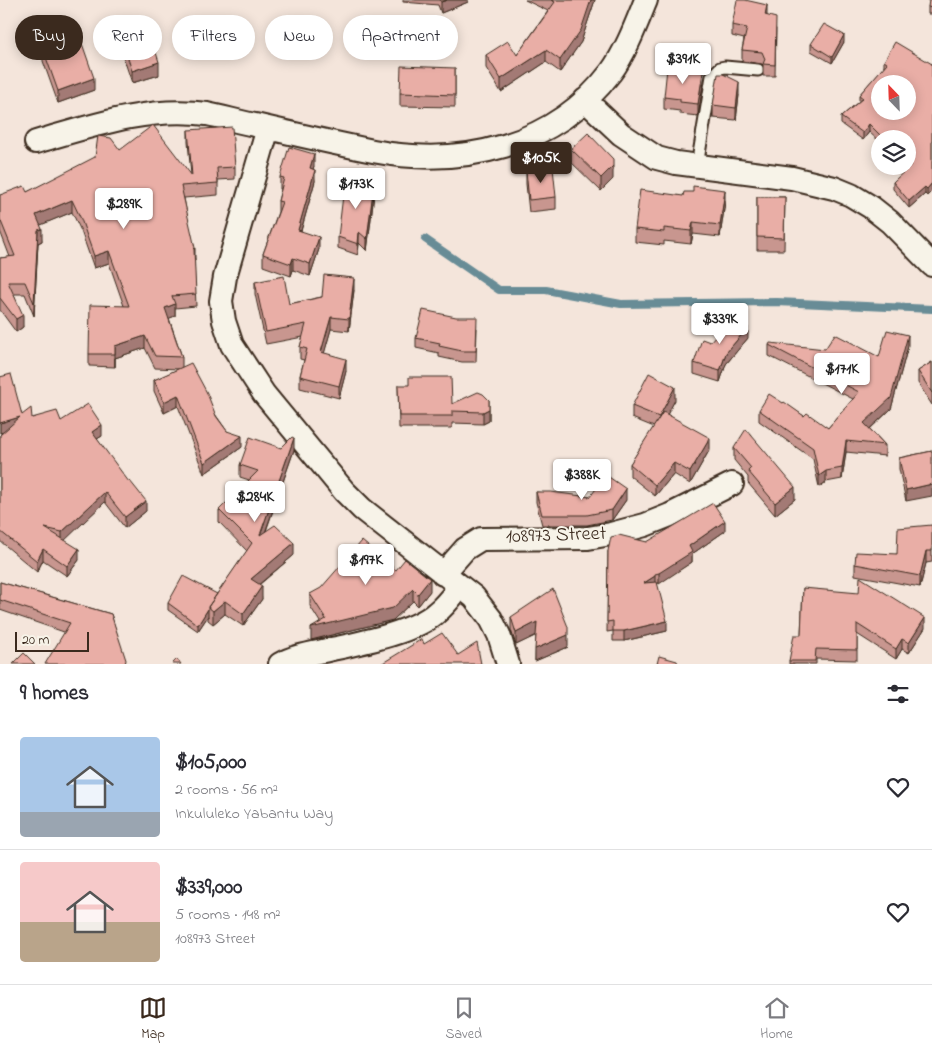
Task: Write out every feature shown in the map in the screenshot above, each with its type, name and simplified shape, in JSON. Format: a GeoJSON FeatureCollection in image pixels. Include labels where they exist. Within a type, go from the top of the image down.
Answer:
{"type":"FeatureCollection","features":[{"type":"Feature","properties":{"kind":"street"},"geometry":{"type":"LineString","coordinates":[[36,142],[113,119],[169,112],[206,114],[375,151],[414,156],[450,157],[490,151],[524,139],[552,126],[585,100],[612,71],[631,35],[646,0]]}},
{"type":"Feature","properties":{"kind":"street"},"geometry":{"type":"LineString","coordinates":[[585,100],[622,134],[657,158],[676,163],[792,178],[834,188],[851,195],[871,207],[890,222],[932,265]]}},
{"type":"Feature","properties":{"kind":"street"},"geometry":{"type":"LineString","coordinates":[[268,128],[225,277],[222,301],[224,320],[232,345],[264,394],[344,491],[362,509],[474,597],[491,619],[499,635],[508,664]]}},
{"type":"Feature","properties":{"kind":"street","name":"108973 Street"},"geometry":{"type":"LineString","coordinates":[[280,664],[302,655],[364,642],[398,632],[436,614],[465,549],[481,539],[588,538],[611,534],[646,525],[732,484]]}},
{"type":"Feature","properties":{"kind":"lane"},"geometry":{"type":"LineString","coordinates":[[697,166],[712,76],[715,71],[725,67],[758,70]]}},
{"type":"Feature","properties":{"kind":"building"},"geometry":{"type":"Polygon","coordinates":[[[551,0],[591,0],[581,30],[560,60],[546,50],[501,79],[486,55],[508,41],[517,55],[555,2],[551,0]]]}},
{"type":"Feature","properties":{"kind":"building"},"geometry":{"type":"Polygon","coordinates":[[[737,0],[767,5],[765,15],[776,18],[775,65],[763,64],[765,59],[762,52],[742,50],[747,28],[732,25],[737,0]]]}},
{"type":"Feature","properties":{"kind":"building"},"geometry":{"type":"Polygon","coordinates":[[[929,0],[932,0],[932,8],[928,7],[929,0]]]}},
{"type":"Feature","properties":{"kind":"building"},"geometry":{"type":"Polygon","coordinates":[[[824,24],[844,35],[832,57],[811,44],[824,24]]]}},
{"type":"Feature","properties":{"kind":"building"},"geometry":{"type":"Polygon","coordinates":[[[895,42],[932,64],[932,183],[927,189],[925,187],[909,201],[893,182],[900,175],[916,175],[916,130],[875,130],[869,124],[863,133],[841,117],[863,98],[859,95],[871,81],[871,120],[916,120],[916,75],[876,75],[887,63],[884,61],[895,42]]]}},
{"type":"Feature","properties":{"kind":"building"},"geometry":{"type":"Polygon","coordinates":[[[83,46],[94,78],[58,91],[47,60],[83,60],[83,46]]]}},
{"type":"Feature","properties":{"kind":"building"},"geometry":{"type":"Polygon","coordinates":[[[128,60],[158,60],[159,62],[132,71],[128,60]]]}},
{"type":"Feature","properties":{"kind":"building"},"geometry":{"type":"Polygon","coordinates":[[[401,66],[455,68],[455,95],[400,93],[401,66]]]}},
{"type":"Feature","properties":{"kind":"building"},"geometry":{"type":"Polygon","coordinates":[[[667,68],[703,72],[698,104],[680,102],[680,99],[664,97],[667,68]]]}},
{"type":"Feature","properties":{"kind":"building"},"geometry":{"type":"Polygon","coordinates":[[[718,74],[723,74],[739,82],[736,108],[713,105],[718,74]]]}},
{"type":"Feature","properties":{"kind":"building"},"geometry":{"type":"Polygon","coordinates":[[[153,125],[192,176],[188,130],[232,127],[235,167],[217,168],[218,183],[181,186],[195,248],[196,294],[172,296],[175,304],[165,308],[182,357],[155,356],[145,336],[115,346],[115,354],[89,354],[90,305],[129,306],[109,251],[94,256],[72,200],[36,215],[42,229],[38,230],[34,303],[25,282],[8,282],[23,315],[16,319],[0,298],[0,258],[15,256],[0,219],[0,195],[24,186],[27,192],[95,157],[98,136],[111,138],[120,150],[153,125]]]}},
{"type":"Feature","properties":{"kind":"building"},"geometry":{"type":"Polygon","coordinates":[[[588,133],[613,159],[613,166],[601,178],[571,149],[588,133]]]}},
{"type":"Feature","properties":{"kind":"building"},"geometry":{"type":"Polygon","coordinates":[[[289,147],[314,154],[310,168],[315,170],[298,230],[319,237],[310,264],[293,258],[291,264],[263,254],[282,202],[278,201],[284,178],[280,177],[289,147]]]}},
{"type":"Feature","properties":{"kind":"building"},"geometry":{"type":"Polygon","coordinates":[[[553,168],[556,197],[529,200],[526,171],[553,168]]]}},
{"type":"Feature","properties":{"kind":"building"},"geometry":{"type":"Polygon","coordinates":[[[345,179],[374,183],[367,239],[359,232],[358,244],[338,237],[345,179]]]}},
{"type":"Feature","properties":{"kind":"building"},"geometry":{"type":"Polygon","coordinates":[[[693,186],[725,190],[720,225],[693,222],[691,231],[664,228],[664,232],[635,229],[640,190],[683,196],[684,192],[693,192],[693,186]]]}},
{"type":"Feature","properties":{"kind":"building"},"geometry":{"type":"Polygon","coordinates":[[[757,197],[785,197],[784,238],[757,237],[757,197]]]}},
{"type":"Feature","properties":{"kind":"building"},"geometry":{"type":"Polygon","coordinates":[[[324,275],[354,278],[349,319],[331,317],[321,352],[346,359],[339,386],[300,376],[307,349],[300,347],[306,324],[266,332],[255,282],[284,276],[289,304],[322,297],[324,275]]]}},
{"type":"Feature","properties":{"kind":"building"},"geometry":{"type":"Polygon","coordinates":[[[423,310],[456,317],[477,317],[476,351],[462,351],[439,346],[440,343],[416,338],[423,310]]]}},
{"type":"Feature","properties":{"kind":"building"},"geometry":{"type":"Polygon","coordinates":[[[733,315],[748,327],[726,353],[720,371],[694,363],[702,339],[710,342],[733,315]]]}},
{"type":"Feature","properties":{"kind":"building"},"geometry":{"type":"Polygon","coordinates":[[[887,330],[908,335],[891,398],[864,423],[885,445],[846,441],[842,468],[826,471],[819,476],[813,448],[759,410],[769,394],[804,416],[807,413],[828,428],[859,392],[769,345],[770,343],[825,349],[835,334],[879,357],[887,330]]]}},
{"type":"Feature","properties":{"kind":"building"},"geometry":{"type":"Polygon","coordinates":[[[932,362],[932,393],[918,371],[932,362]]]}},
{"type":"Feature","properties":{"kind":"building"},"geometry":{"type":"Polygon","coordinates":[[[191,363],[207,393],[216,416],[227,431],[242,436],[204,463],[178,395],[164,402],[154,380],[191,363]]]}},
{"type":"Feature","properties":{"kind":"building"},"geometry":{"type":"Polygon","coordinates":[[[649,373],[675,387],[659,417],[632,406],[649,373]]]}},
{"type":"Feature","properties":{"kind":"building"},"geometry":{"type":"Polygon","coordinates":[[[11,374],[22,415],[31,408],[32,418],[57,411],[61,421],[88,404],[102,425],[92,432],[129,482],[146,501],[125,517],[105,492],[62,532],[45,528],[79,549],[67,566],[43,549],[37,561],[0,531],[0,435],[20,417],[0,423],[0,377],[11,374]]]}},
{"type":"Feature","properties":{"kind":"building"},"geometry":{"type":"Polygon","coordinates":[[[409,377],[451,377],[452,404],[478,392],[489,400],[489,409],[483,412],[452,411],[452,416],[399,416],[398,385],[409,385],[409,377]]]}},
{"type":"Feature","properties":{"kind":"building"},"geometry":{"type":"Polygon","coordinates":[[[663,412],[710,438],[690,472],[674,463],[655,485],[630,464],[663,412]]]}},
{"type":"Feature","properties":{"kind":"building"},"geometry":{"type":"Polygon","coordinates":[[[746,429],[795,487],[775,503],[748,471],[751,468],[734,448],[746,429]]]}},
{"type":"Feature","properties":{"kind":"building"},"geometry":{"type":"Polygon","coordinates":[[[250,437],[281,448],[292,437],[294,438],[260,535],[275,525],[294,543],[251,579],[262,586],[243,614],[225,601],[213,611],[208,607],[252,543],[219,510],[258,471],[240,465],[250,437]]]}},
{"type":"Feature","properties":{"kind":"building"},"geometry":{"type":"Polygon","coordinates":[[[932,451],[932,484],[906,490],[899,458],[932,451]]]}},
{"type":"Feature","properties":{"kind":"building"},"geometry":{"type":"Polygon","coordinates":[[[606,475],[626,489],[612,510],[587,515],[542,515],[536,492],[590,497],[606,475]]]}},
{"type":"Feature","properties":{"kind":"building"},"geometry":{"type":"Polygon","coordinates":[[[713,503],[725,521],[689,546],[692,552],[655,574],[655,576],[644,583],[657,582],[667,621],[624,631],[613,631],[613,621],[607,622],[608,551],[611,537],[619,535],[647,542],[713,503]]]}},
{"type":"Feature","properties":{"kind":"building"},"geometry":{"type":"Polygon","coordinates":[[[932,525],[932,551],[926,551],[920,576],[855,564],[856,552],[897,554],[898,528],[932,525]]]}},
{"type":"Feature","properties":{"kind":"building"},"geometry":{"type":"Polygon","coordinates":[[[362,541],[396,570],[405,559],[430,579],[418,594],[413,589],[393,608],[311,628],[326,619],[310,594],[321,588],[362,541]]]}},
{"type":"Feature","properties":{"kind":"building"},"geometry":{"type":"Polygon","coordinates":[[[183,576],[217,594],[198,625],[168,603],[183,576]]]}},
{"type":"Feature","properties":{"kind":"building"},"geometry":{"type":"Polygon","coordinates":[[[860,577],[925,618],[909,643],[902,639],[896,649],[857,624],[857,650],[816,649],[815,661],[789,661],[794,635],[801,635],[803,588],[859,593],[860,577]]]}},
{"type":"Feature","properties":{"kind":"building"},"geometry":{"type":"Polygon","coordinates":[[[0,582],[111,614],[126,660],[125,664],[45,664],[70,623],[0,600],[0,582]]]}},
{"type":"Feature","properties":{"kind":"building"},"geometry":{"type":"Polygon","coordinates":[[[553,589],[568,627],[568,635],[535,649],[537,622],[516,633],[511,617],[553,589]]]}},
{"type":"Feature","properties":{"kind":"building"},"geometry":{"type":"Polygon","coordinates":[[[442,633],[458,655],[477,643],[481,664],[381,664],[422,639],[424,644],[442,633]]]}},
{"type":"Feature","properties":{"kind":"building"},"geometry":{"type":"Polygon","coordinates":[[[24,653],[35,664],[13,664],[24,653]]]}},
{"type":"Feature","properties":{"kind":"building"},"geometry":{"type":"Polygon","coordinates":[[[659,656],[677,661],[678,664],[657,664],[659,656]]]}},
{"type":"Feature","properties":{"kind":"building"},"geometry":{"type":"Polygon","coordinates":[[[177,659],[181,664],[172,664],[177,659]]]}},
{"type":"Feature","properties":{"kind":"waterway"},"geometry":{"type":"LineString","coordinates":[[425,239],[499,290],[546,290],[621,304],[777,302],[932,309]]}}]}
